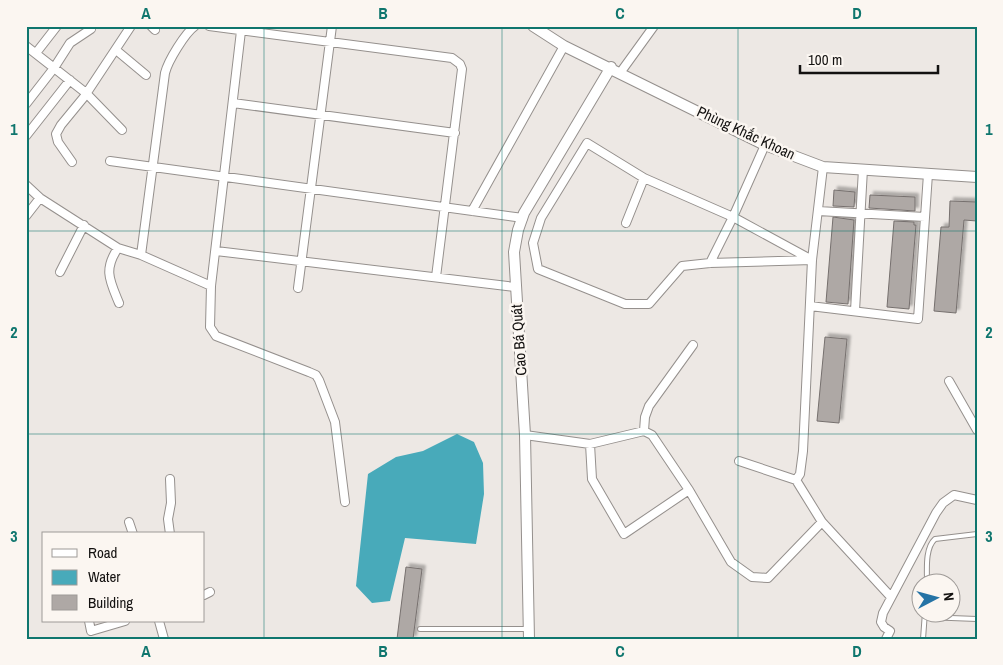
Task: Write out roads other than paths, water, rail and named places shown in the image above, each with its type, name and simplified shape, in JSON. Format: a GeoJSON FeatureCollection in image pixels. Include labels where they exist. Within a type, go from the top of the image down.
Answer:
{"type":"FeatureCollection","features":[{"type":"Feature","properties":{"kind":"street"},"geometry":{"type":"LineString","coordinates":[[36,53],[57,26]]}},
{"type":"Feature","properties":{"kind":"street"},"geometry":{"type":"LineString","coordinates":[[72,162],[58,142],[56,134],[131,26]]}},
{"type":"Feature","properties":{"kind":"street"},"geometry":{"type":"LineString","coordinates":[[141,255],[164,73],[168,63],[195,26]]}},
{"type":"Feature","properties":{"kind":"street"},"geometry":{"type":"LineString","coordinates":[[209,26],[456,60],[462,69],[436,277]]}},
{"type":"Feature","properties":{"kind":"street"},"geometry":{"type":"LineString","coordinates":[[298,288],[332,26]]}},
{"type":"Feature","properties":{"kind":"street","name":"Phùng Khắc Khoan"},"geometry":{"type":"LineString","coordinates":[[539,28],[564,46],[765,145],[823,167],[977,178]]}},
{"type":"Feature","properties":{"kind":"street"},"geometry":{"type":"LineString","coordinates":[[616,70],[649,28]]}},
{"type":"Feature","properties":{"kind":"street"},"geometry":{"type":"LineString","coordinates":[[26,104],[54,68],[70,43],[92,30]]}},
{"type":"Feature","properties":{"kind":"street"},"geometry":{"type":"LineString","coordinates":[[241,31],[209,323],[213,333],[316,375],[334,422],[345,502]]}},
{"type":"Feature","properties":{"kind":"street"},"geometry":{"type":"LineString","coordinates":[[26,46],[86,93],[122,130]]}},
{"type":"Feature","properties":{"kind":"street"},"geometry":{"type":"LineString","coordinates":[[472,211],[564,46]]}},
{"type":"Feature","properties":{"kind":"street"},"geometry":{"type":"LineString","coordinates":[[116,50],[146,75]]}},
{"type":"Feature","properties":{"kind":"street","name":"Cao Bá Quát"},"geometry":{"type":"LineString","coordinates":[[529,634],[525,435],[514,252],[522,218],[616,70]]}},
{"type":"Feature","properties":{"kind":"street"},"geometry":{"type":"LineString","coordinates":[[26,136],[70,80]]}},
{"type":"Feature","properties":{"kind":"street"},"geometry":{"type":"LineString","coordinates":[[233,103],[455,133]]}},
{"type":"Feature","properties":{"kind":"street"},"geometry":{"type":"LineString","coordinates":[[586,143],[644,178],[733,218],[812,260],[710,263],[682,266],[649,304],[625,304],[538,268],[533,243],[541,218],[586,143]]}},
{"type":"Feature","properties":{"kind":"street"},"geometry":{"type":"LineString","coordinates":[[710,263],[733,218],[765,145]]}},
{"type":"Feature","properties":{"kind":"street"},"geometry":{"type":"LineString","coordinates":[[110,162],[522,218]]}},
{"type":"Feature","properties":{"kind":"street"},"geometry":{"type":"LineString","coordinates":[[796,480],[800,474],[803,451],[812,260],[823,167]]}},
{"type":"Feature","properties":{"kind":"street"},"geometry":{"type":"LineString","coordinates":[[855,311],[864,169]]}},
{"type":"Feature","properties":{"kind":"street"},"geometry":{"type":"LineString","coordinates":[[810,306],[918,319],[928,174]]}},
{"type":"Feature","properties":{"kind":"street"},"geometry":{"type":"LineString","coordinates":[[626,223],[644,178]]}},
{"type":"Feature","properties":{"kind":"street"},"geometry":{"type":"LineString","coordinates":[[26,185],[40,198],[118,248],[141,255],[212,286]]}},
{"type":"Feature","properties":{"kind":"street"},"geometry":{"type":"LineString","coordinates":[[26,216],[40,198]]}},
{"type":"Feature","properties":{"kind":"street"},"geometry":{"type":"LineString","coordinates":[[818,211],[925,217]]}},
{"type":"Feature","properties":{"kind":"street"},"geometry":{"type":"LineString","coordinates":[[60,272],[84,225]]}},
{"type":"Feature","properties":{"kind":"street"},"geometry":{"type":"LineString","coordinates":[[118,248],[111,258],[108,277],[120,303]]}},
{"type":"Feature","properties":{"kind":"street"},"geometry":{"type":"LineString","coordinates":[[216,251],[515,287]]}},
{"type":"Feature","properties":{"kind":"street"},"geometry":{"type":"LineString","coordinates":[[644,432],[645,417],[649,406],[693,345]]}},
{"type":"Feature","properties":{"kind":"street"},"geometry":{"type":"LineString","coordinates":[[949,381],[977,430]]}},
{"type":"Feature","properties":{"kind":"street"},"geometry":{"type":"LineString","coordinates":[[525,435],[590,444],[644,432],[656,438],[731,562],[752,577],[768,578],[822,522]]}},
{"type":"Feature","properties":{"kind":"street"},"geometry":{"type":"LineString","coordinates":[[590,444],[592,479],[624,534],[689,490]]}},
{"type":"Feature","properties":{"kind":"street"},"geometry":{"type":"LineString","coordinates":[[739,461],[796,480],[822,522],[891,597]]}},
{"type":"Feature","properties":{"kind":"street"},"geometry":{"type":"LineString","coordinates":[[170,479],[171,503],[168,519],[170,532]]}},
{"type":"Feature","properties":{"kind":"street"},"geometry":{"type":"LineString","coordinates":[[886,639],[890,631],[881,622],[883,613],[936,513],[943,503],[954,496],[977,500]]}},
{"type":"Feature","properties":{"kind":"street"},"geometry":{"type":"LineString","coordinates":[[129,522],[132,532]]}},
{"type":"Feature","properties":{"kind":"street"},"geometry":{"type":"LineString","coordinates":[[89,622],[91,631],[122,622]]}},
{"type":"Feature","properties":{"kind":"street"},"geometry":{"type":"LineString","coordinates":[[159,622],[164,639]]}},
{"type":"Feature","properties":{"kind":"lane"},"geometry":{"type":"LineString","coordinates":[[927,572],[930,543],[934,539],[977,534]]}},
{"type":"Feature","properties":{"kind":"lane"},"geometry":{"type":"LineString","coordinates":[[960,618],[977,619]]}},
{"type":"Feature","properties":{"kind":"lane"},"geometry":{"type":"LineString","coordinates":[[923,639],[924,622]]}},
{"type":"Feature","properties":{"kind":"lane"},"geometry":{"type":"LineString","coordinates":[[420,629],[529,634]]}},
{"type":"Feature","properties":{"kind":"water"},"geometry":{"type":"Polygon","coordinates":[[[457,434],[474,442],[483,463],[484,494],[476,544],[405,538],[390,601],[372,603],[356,586],[368,474],[396,457],[423,451],[457,434]]]}}]}
